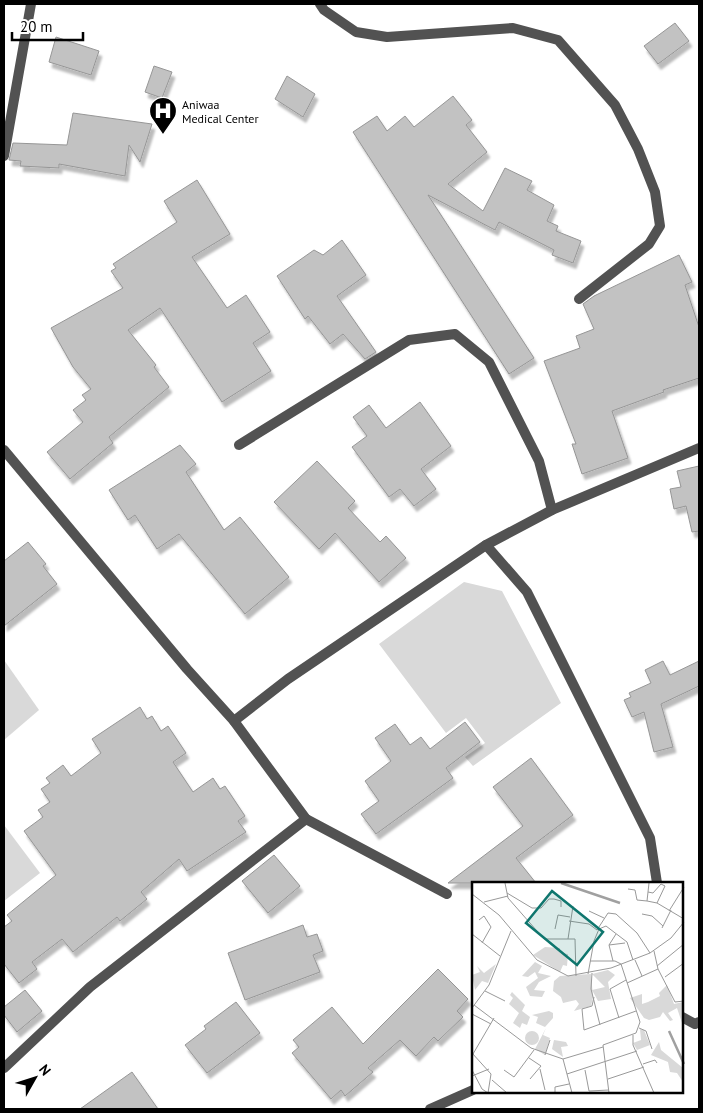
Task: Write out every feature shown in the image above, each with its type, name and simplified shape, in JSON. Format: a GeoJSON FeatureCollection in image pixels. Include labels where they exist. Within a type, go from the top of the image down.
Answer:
{"type":"FeatureCollection","features":[{"type":"Feature","properties":{"kind":"street"},"geometry":{"type":"LineString","coordinates":[[4,156],[31,4]]}},
{"type":"Feature","properties":{"kind":"street"},"geometry":{"type":"LineString","coordinates":[[320,4],[324,10],[356,32],[388,37],[513,28],[558,40],[615,105],[638,149],[655,192],[660,226],[648,244],[579,299]]}},
{"type":"Feature","properties":{"kind":"street"},"geometry":{"type":"LineString","coordinates":[[239,445],[409,340],[455,334],[489,362],[539,461],[552,510]]}},
{"type":"Feature","properties":{"kind":"street"},"geometry":{"type":"LineString","coordinates":[[234,721],[288,679],[486,545],[552,510],[699,448]]}},
{"type":"Feature","properties":{"kind":"street"},"geometry":{"type":"LineString","coordinates":[[4,450],[187,669],[234,721],[306,820],[446,894]]}},
{"type":"Feature","properties":{"kind":"street"},"geometry":{"type":"LineString","coordinates":[[486,545],[527,592],[650,838],[657,882]]}},
{"type":"Feature","properties":{"kind":"street"},"geometry":{"type":"LineString","coordinates":[[4,1068],[90,987],[306,820]]}},
{"type":"Feature","properties":{"kind":"street"},"geometry":{"type":"LineString","coordinates":[[683,1017],[698,1024]]}},
{"type":"Feature","properties":{"kind":"street"},"geometry":{"type":"LineString","coordinates":[[683,1026],[698,1024]]}},
{"type":"Feature","properties":{"kind":"street"},"geometry":{"type":"LineString","coordinates":[[430,1109],[472,1090]]}},
{"type":"Feature","properties":{"kind":"shaded area"},"geometry":{"type":"Polygon","coordinates":[[[464,582],[502,591],[561,703],[473,766],[465,757],[485,743],[466,718],[446,733],[379,644],[464,582]]]}},
{"type":"Feature","properties":{"kind":"shaded area"},"geometry":{"type":"Polygon","coordinates":[[[4,660],[39,710],[4,740],[4,660]]]}},
{"type":"Feature","properties":{"kind":"shaded area"},"geometry":{"type":"Polygon","coordinates":[[[4,825],[40,873],[4,901],[4,825]]]}},
{"type":"Feature","properties":{"kind":"building"},"geometry":{"type":"Polygon","coordinates":[[[675,23],[689,41],[658,64],[644,46],[675,23]]]}},
{"type":"Feature","properties":{"kind":"building"},"geometry":{"type":"Polygon","coordinates":[[[56,37],[99,51],[91,75],[49,62],[56,37]]]}},
{"type":"Feature","properties":{"kind":"building"},"geometry":{"type":"Polygon","coordinates":[[[154,66],[172,72],[162,98],[145,92],[154,66]]]}},
{"type":"Feature","properties":{"kind":"building"},"geometry":{"type":"Polygon","coordinates":[[[287,76],[315,94],[303,117],[275,99],[287,76]]]}},
{"type":"Feature","properties":{"kind":"building"},"geometry":{"type":"Polygon","coordinates":[[[453,96],[472,120],[466,125],[487,152],[448,184],[483,211],[505,168],[532,181],[527,190],[554,205],[547,221],[558,226],[556,231],[581,241],[573,263],[552,255],[554,250],[499,222],[495,230],[428,195],[534,358],[509,374],[353,132],[377,116],[387,131],[405,116],[414,127],[453,96]]]}},
{"type":"Feature","properties":{"kind":"building"},"geometry":{"type":"Polygon","coordinates":[[[73,113],[152,124],[140,162],[129,145],[125,176],[59,164],[59,168],[20,166],[21,161],[9,160],[13,143],[67,145],[73,113]]]}},
{"type":"Feature","properties":{"kind":"building"},"geometry":{"type":"Polygon","coordinates":[[[197,180],[230,234],[192,257],[227,308],[246,295],[270,332],[253,343],[271,371],[222,402],[160,308],[128,330],[156,365],[154,367],[169,387],[109,437],[113,443],[70,479],[47,452],[83,422],[73,410],[86,400],[82,395],[91,389],[73,367],[51,328],[123,288],[111,271],[116,268],[113,264],[177,222],[164,201],[197,180]]]}},
{"type":"Feature","properties":{"kind":"building"},"geometry":{"type":"Polygon","coordinates":[[[342,240],[366,275],[337,296],[376,352],[365,359],[343,334],[330,344],[308,316],[305,319],[277,276],[314,250],[323,255],[342,240]]]}},
{"type":"Feature","properties":{"kind":"building"},"geometry":{"type":"Polygon","coordinates":[[[679,255],[692,282],[685,285],[699,327],[699,378],[663,390],[664,392],[612,411],[628,458],[582,474],[572,444],[576,444],[544,361],[580,348],[576,336],[594,329],[583,304],[594,296],[679,255]]]}},
{"type":"Feature","properties":{"kind":"building"},"geometry":{"type":"Polygon","coordinates":[[[420,402],[451,446],[421,469],[436,489],[414,506],[400,489],[389,497],[352,447],[367,436],[353,417],[369,405],[386,428],[420,402]]]}},
{"type":"Feature","properties":{"kind":"building"},"geometry":{"type":"Polygon","coordinates":[[[180,445],[196,464],[186,472],[224,530],[240,517],[289,577],[245,614],[179,534],[157,549],[135,515],[128,520],[109,490],[180,445]]]}},
{"type":"Feature","properties":{"kind":"building"},"geometry":{"type":"Polygon","coordinates":[[[317,461],[355,501],[348,508],[380,542],[386,536],[406,558],[379,582],[335,533],[319,549],[274,502],[317,461]]]}},
{"type":"Feature","properties":{"kind":"building"},"geometry":{"type":"Polygon","coordinates":[[[699,466],[699,531],[692,532],[686,506],[674,509],[670,489],[681,487],[677,471],[699,466]]]}},
{"type":"Feature","properties":{"kind":"building"},"geometry":{"type":"Polygon","coordinates":[[[28,542],[46,564],[43,566],[57,584],[4,626],[4,561],[28,542]]]}},
{"type":"Feature","properties":{"kind":"building"},"geometry":{"type":"Polygon","coordinates":[[[663,661],[670,675],[699,661],[699,686],[661,704],[673,747],[654,752],[644,712],[632,717],[624,700],[631,697],[629,693],[651,683],[645,670],[663,661]]]}},
{"type":"Feature","properties":{"kind":"building"},"geometry":{"type":"Polygon","coordinates":[[[140,707],[147,719],[152,716],[161,731],[168,726],[186,753],[173,762],[193,792],[213,778],[220,789],[225,786],[245,816],[238,821],[246,832],[187,871],[179,859],[141,892],[147,899],[120,921],[117,917],[73,952],[62,939],[32,962],[37,969],[19,983],[4,964],[4,927],[12,921],[7,915],[56,875],[24,831],[43,817],[38,810],[50,802],[41,789],[50,783],[46,778],[63,765],[71,776],[101,753],[92,739],[140,707]]]}},
{"type":"Feature","properties":{"kind":"building"},"geometry":{"type":"Polygon","coordinates":[[[465,722],[480,742],[446,768],[453,778],[376,834],[361,814],[379,801],[365,781],[391,761],[375,738],[395,724],[410,745],[421,737],[430,749],[465,722]]]}},
{"type":"Feature","properties":{"kind":"building"},"geometry":{"type":"Polygon","coordinates":[[[531,758],[573,815],[516,858],[535,882],[448,883],[523,826],[493,787],[531,758]]]}},
{"type":"Feature","properties":{"kind":"building"},"geometry":{"type":"Polygon","coordinates":[[[274,855],[300,886],[268,913],[242,881],[274,855]]]}},
{"type":"Feature","properties":{"kind":"building"},"geometry":{"type":"Polygon","coordinates":[[[303,925],[307,937],[317,934],[323,951],[313,955],[320,972],[245,1000],[228,953],[303,925]]]}},
{"type":"Feature","properties":{"kind":"building"},"geometry":{"type":"Polygon","coordinates":[[[438,969],[468,999],[457,1011],[463,1017],[438,1041],[434,1037],[416,1056],[400,1040],[368,1068],[373,1072],[345,1096],[341,1090],[331,1099],[292,1053],[299,1047],[293,1040],[332,1007],[363,1044],[438,969]]]}},
{"type":"Feature","properties":{"kind":"building"},"geometry":{"type":"Polygon","coordinates":[[[25,990],[42,1011],[17,1032],[4,1015],[4,1007],[25,990]]]}},
{"type":"Feature","properties":{"kind":"building"},"geometry":{"type":"Polygon","coordinates":[[[236,1002],[260,1033],[207,1073],[185,1045],[206,1029],[204,1026],[236,1002]]]}},
{"type":"Feature","properties":{"kind":"building"},"geometry":{"type":"Polygon","coordinates":[[[132,1072],[158,1109],[80,1109],[132,1072]]]}},
{"type":"Feature","properties":{"kind":"place","name":"Aniwaa Medical Center"},"geometry":{"type":"Point","coordinates":[163,135]}}]}
